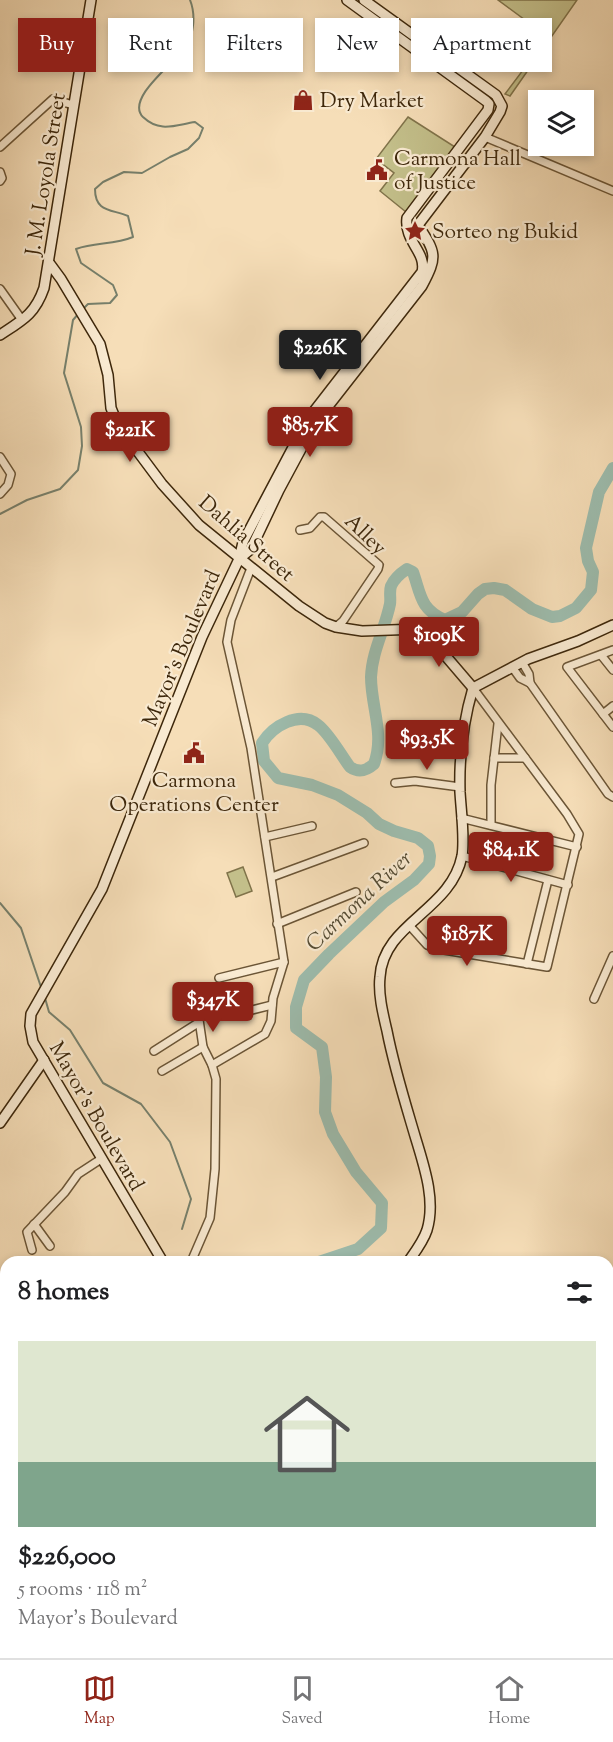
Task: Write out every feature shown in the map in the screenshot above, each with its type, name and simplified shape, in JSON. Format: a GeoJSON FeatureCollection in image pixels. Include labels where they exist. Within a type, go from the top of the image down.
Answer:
{"type":"FeatureCollection","features":[{"type":"Feature","properties":{"kind":"main road","name":"J. M. Loyola Street"},"geometry":{"type":"LineString","coordinates":[[0,335],[38,306],[44,288],[50,264],[91,0]]}},
{"type":"Feature","properties":{"kind":"main road","name":"Mayor's Boulevard"},"geometry":{"type":"LineString","coordinates":[[159,1256],[33,1041],[30,1026],[31,1014],[39,996],[102,889],[202,637],[239,559],[243,542],[308,419],[422,272],[424,265],[422,260],[407,235],[407,218],[489,110],[489,104],[486,101],[347,0]]}},
{"type":"Feature","properties":{"kind":"main road","name":"Mayor's Boulevard"},"geometry":{"type":"LineString","coordinates":[[239,559],[251,549],[315,423],[422,286],[432,267],[433,250],[418,225],[485,136],[502,106],[500,100],[364,0]]}},
{"type":"Feature","properties":{"kind":"main road","name":"Dahlia Street"},"geometry":{"type":"LineString","coordinates":[[50,264],[100,344],[108,375],[111,408],[118,425],[162,483],[199,525],[299,606],[336,627],[381,631],[419,629],[426,633],[473,688]]}},
{"type":"Feature","properties":{"kind":"main road"},"geometry":{"type":"LineString","coordinates":[[412,1256],[427,1229],[430,1203],[424,1166],[388,1039],[381,999],[380,976],[385,956],[393,941],[444,893],[462,856],[460,788],[466,711],[473,688],[522,662],[578,642],[613,626]]}},
{"type":"Feature","properties":{"kind":"main road"},"geometry":{"type":"LineString","coordinates":[[0,1123],[44,1060]]}},
{"type":"Feature","properties":{"kind":"street"},"geometry":{"type":"LineString","coordinates":[[0,147],[53,99],[73,105]]}},
{"type":"Feature","properties":{"kind":"street"},"geometry":{"type":"LineString","coordinates":[[485,136],[613,191]]}},
{"type":"Feature","properties":{"kind":"street"},"geometry":{"type":"LineString","coordinates":[[0,172],[2,178],[0,181]]}},
{"type":"Feature","properties":{"kind":"street"},"geometry":{"type":"LineString","coordinates":[[0,289],[22,320]]}},
{"type":"Feature","properties":{"kind":"street"},"geometry":{"type":"LineString","coordinates":[[0,457],[11,474],[8,485],[0,494]]}},
{"type":"Feature","properties":{"kind":"street","name":"Alley"},"geometry":{"type":"LineString","coordinates":[[300,530],[310,528],[320,517],[324,517],[379,565],[343,621],[336,627]]}},
{"type":"Feature","properties":{"kind":"street"},"geometry":{"type":"LineString","coordinates":[[212,1065],[266,1034],[271,1021],[273,998],[284,962],[250,748],[227,642],[231,620],[251,568]]}},
{"type":"Feature","properties":{"kind":"street"},"geometry":{"type":"LineString","coordinates":[[613,650],[567,667],[613,727]]}},
{"type":"Feature","properties":{"kind":"street"},"geometry":{"type":"LineString","coordinates":[[601,655],[613,670]]}},
{"type":"Feature","properties":{"kind":"street"},"geometry":{"type":"LineString","coordinates":[[522,662],[529,674],[530,683]]}},
{"type":"Feature","properties":{"kind":"street"},"geometry":{"type":"LineString","coordinates":[[512,667],[520,678],[530,683],[608,794],[613,796]]}},
{"type":"Feature","properties":{"kind":"street"},"geometry":{"type":"LineString","coordinates":[[409,925],[427,945],[438,950],[547,967],[579,834],[567,814],[473,688]]}},
{"type":"Feature","properties":{"kind":"street"},"geometry":{"type":"LineString","coordinates":[[603,714],[613,706]]}},
{"type":"Feature","properties":{"kind":"street"},"geometry":{"type":"LineString","coordinates":[[491,825],[498,724]]}},
{"type":"Feature","properties":{"kind":"street"},"geometry":{"type":"LineString","coordinates":[[494,758],[525,758]]}},
{"type":"Feature","properties":{"kind":"street"},"geometry":{"type":"LineString","coordinates":[[395,783],[415,781],[460,788]]}},
{"type":"Feature","properties":{"kind":"street"},"geometry":{"type":"LineString","coordinates":[[461,818],[577,847]]}},
{"type":"Feature","properties":{"kind":"street"},"geometry":{"type":"LineString","coordinates":[[265,837],[312,826]]}},
{"type":"Feature","properties":{"kind":"street"},"geometry":{"type":"LineString","coordinates":[[272,878],[364,843]]}},
{"type":"Feature","properties":{"kind":"street"},"geometry":{"type":"LineString","coordinates":[[462,856],[568,885]]}},
{"type":"Feature","properties":{"kind":"street"},"geometry":{"type":"LineString","coordinates":[[527,964],[548,880]]}},
{"type":"Feature","properties":{"kind":"street"},"geometry":{"type":"LineString","coordinates":[[277,924],[356,892]]}},
{"type":"Feature","properties":{"kind":"street"},"geometry":{"type":"LineString","coordinates":[[594,999],[613,956]]}},
{"type":"Feature","properties":{"kind":"street"},"geometry":{"type":"LineString","coordinates":[[219,978],[284,962]]}},
{"type":"Feature","properties":{"kind":"street"},"geometry":{"type":"LineString","coordinates":[[240,1013],[272,1005]]}},
{"type":"Feature","properties":{"kind":"street"},"geometry":{"type":"LineString","coordinates":[[193,1256],[210,1218],[215,1169],[216,1079],[203,1047],[196,1006]]}},
{"type":"Feature","properties":{"kind":"street"},"geometry":{"type":"LineString","coordinates":[[154,1051],[198,1023]]}},
{"type":"Feature","properties":{"kind":"street"},"geometry":{"type":"LineString","coordinates":[[162,1071],[203,1047]]}},
{"type":"Feature","properties":{"kind":"street"},"geometry":{"type":"LineString","coordinates":[[32,1250],[27,1232],[65,1192],[78,1174],[101,1159]]}},
{"type":"Feature","properties":{"kind":"street"},"geometry":{"type":"LineString","coordinates":[[34,1224],[50,1245]]}},
{"type":"Feature","properties":{"kind":"shaded area"},"geometry":{"type":"Polygon","coordinates":[[[498,0],[577,0],[552,36],[552,18],[522,18],[498,0]]]}},
{"type":"Feature","properties":{"kind":"shaded area"},"geometry":{"type":"Polygon","coordinates":[[[522,72],[527,72],[510,96],[505,94],[522,72]]]}},
{"type":"Feature","properties":{"kind":"shaded area"},"geometry":{"type":"Polygon","coordinates":[[[408,117],[455,147],[406,212],[380,191],[394,173],[376,159],[408,117]]]}},
{"type":"Feature","properties":{"kind":"shaded area"},"geometry":{"type":"Polygon","coordinates":[[[243,867],[252,891],[236,897],[227,873],[243,867]]]}},
{"type":"Feature","properties":{"kind":"waterway"},"geometry":{"type":"LineString","coordinates":[[83,309],[88,304],[110,303],[117,295],[113,285],[81,263],[76,249],[133,237],[128,216],[101,206],[95,189],[103,182],[124,172],[142,173],[188,149],[199,138],[203,128],[195,122],[168,127],[155,125],[143,117],[139,109],[145,91],[188,43],[193,18],[190,0]]}},
{"type":"Feature","properties":{"kind":"waterway"},"geometry":{"type":"LineString","coordinates":[[0,514],[27,500],[60,489],[78,470],[82,446],[81,427],[64,373],[73,320],[79,313]]}},
{"type":"Feature","properties":{"kind":"waterway","name":"Carmona River"},"geometry":{"type":"LineString","coordinates":[[337,1256],[358,1249],[381,1228],[382,1203],[356,1172],[333,1134],[325,1112],[326,1077],[322,1047],[296,1028],[296,1007],[304,980],[384,902],[414,880],[429,864],[430,856],[428,846],[418,838],[379,824],[367,813],[338,795],[312,785],[278,778],[264,761],[262,743],[280,726],[303,719],[311,721],[322,729],[350,767],[362,770],[374,764],[378,731],[372,688],[372,667],[390,604],[391,586],[407,569],[413,572],[426,606],[445,620],[462,612],[485,589],[494,588],[505,590],[532,609],[552,617],[560,616],[576,608],[591,590],[593,572],[586,548],[599,492],[613,468]]}},
{"type":"Feature","properties":{"kind":"waterway"},"geometry":{"type":"LineString","coordinates":[[0,903],[21,928],[42,990]]}},
{"type":"Feature","properties":{"kind":"waterway"},"geometry":{"type":"LineString","coordinates":[[45,998],[49,1012],[70,1030],[103,1083],[141,1104],[170,1142],[191,1199],[182,1229]]}},
{"type":"Feature","properties":{"kind":"place","name":"Dry Market"},"geometry":{"type":"Point","coordinates":[303,100]}},
{"type":"Feature","properties":{"kind":"place","name":"Carmona Hall of Justice"},"geometry":{"type":"Point","coordinates":[377,170]}},
{"type":"Feature","properties":{"kind":"place","name":"Sorteo ng Bukid"},"geometry":{"type":"Point","coordinates":[415,231]}},
{"type":"Feature","properties":{"kind":"place","name":"Carmona Operations Center"},"geometry":{"type":"Point","coordinates":[194,753]}}]}
